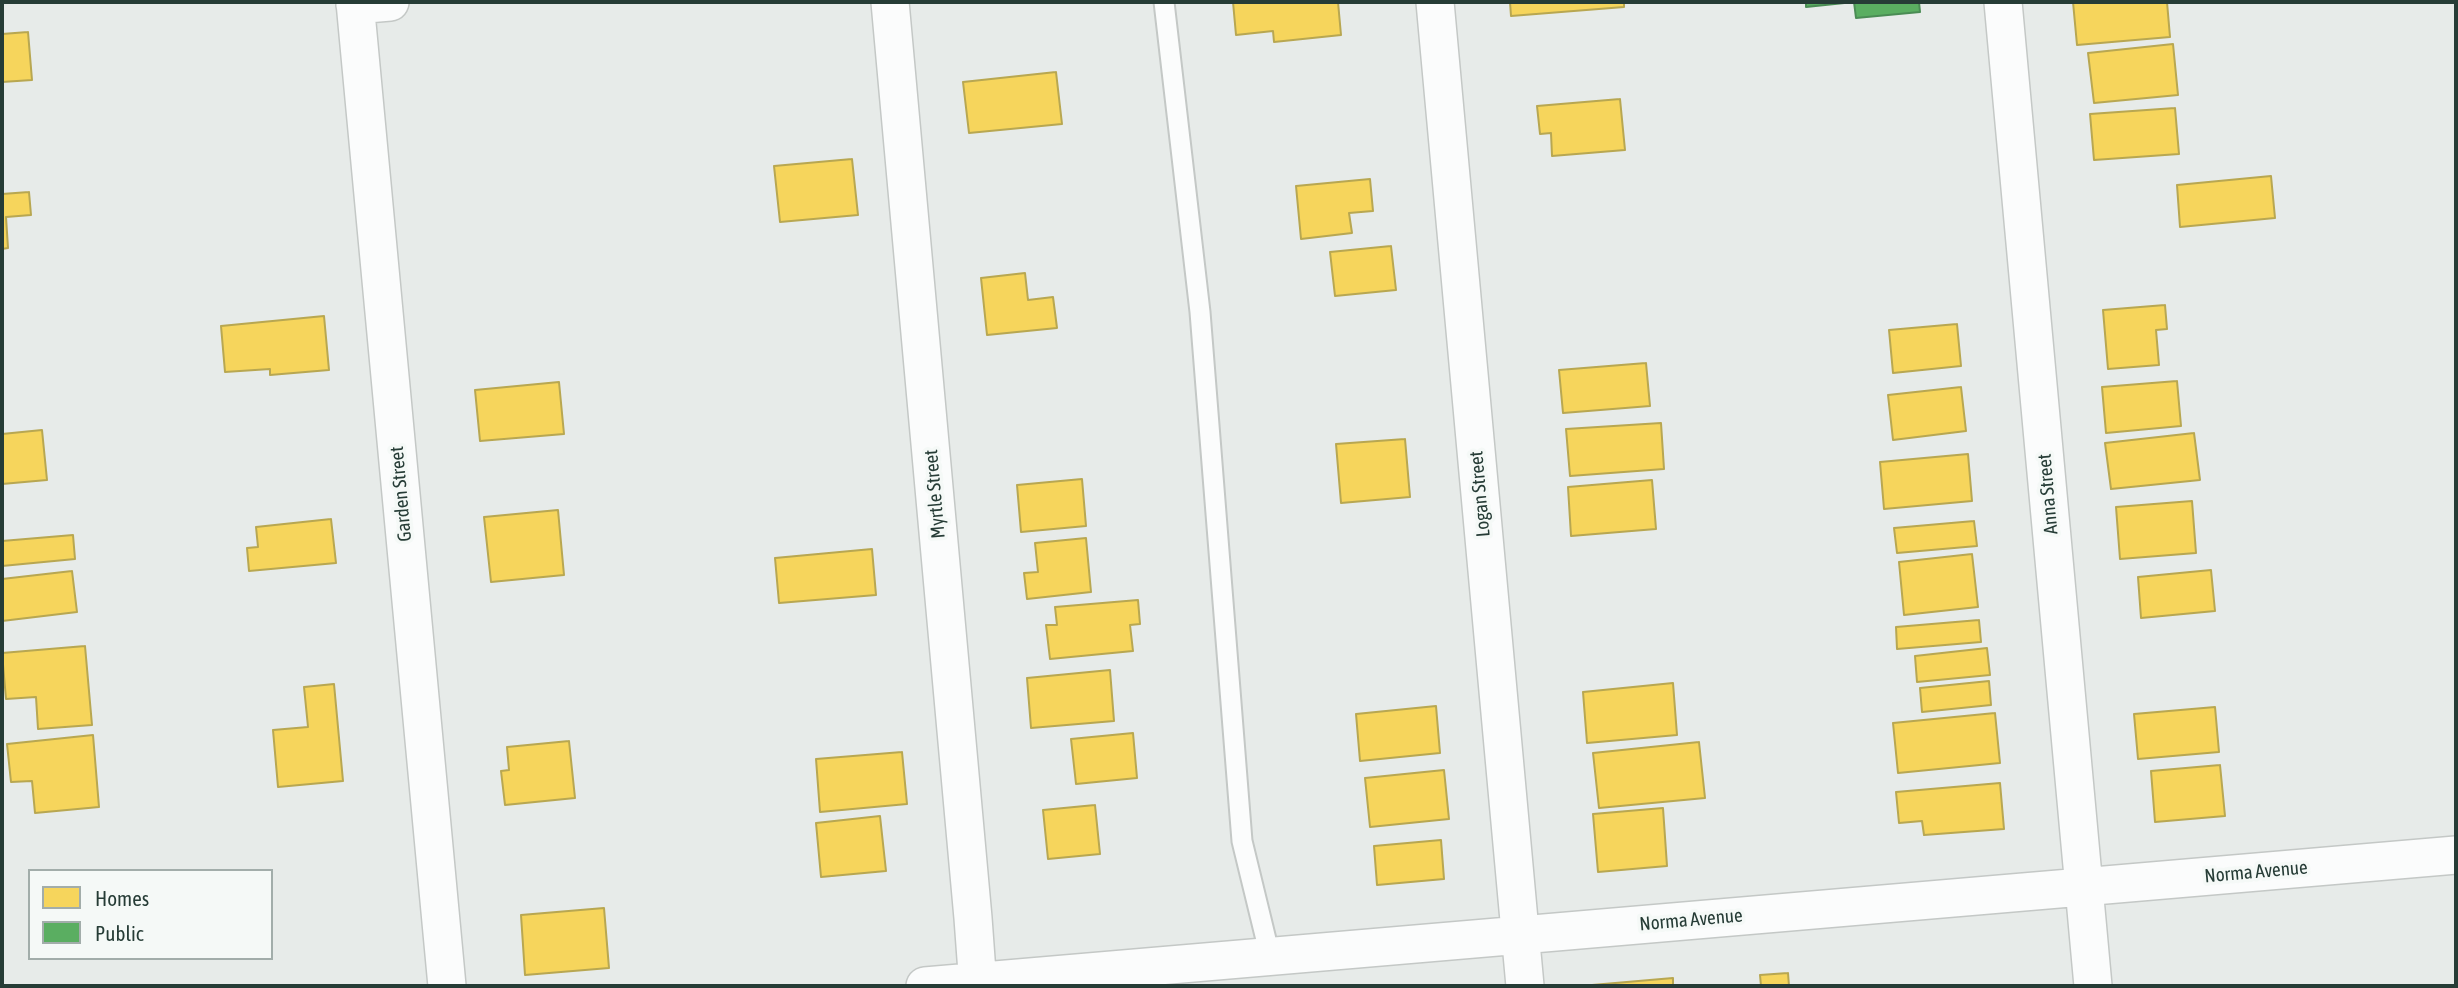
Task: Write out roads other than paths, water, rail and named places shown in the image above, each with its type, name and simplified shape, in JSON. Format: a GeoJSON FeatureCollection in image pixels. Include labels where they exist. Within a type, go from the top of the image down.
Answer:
{"type":"FeatureCollection","features":[{"type":"Feature","properties":{"kind":"street","name":"Myrtle Street"},"geometry":{"type":"LineString","coordinates":[[890,2],[977,984]]}},
{"type":"Feature","properties":{"kind":"street","name":"Logan Street"},"geometry":{"type":"LineString","coordinates":[[1435,2],[1525,986]]}},
{"type":"Feature","properties":{"kind":"street","name":"Anna Street"},"geometry":{"type":"LineString","coordinates":[[2003,2],[2093,986]]}},
{"type":"Feature","properties":{"kind":"street","name":"Garden Street"},"geometry":{"type":"LineString","coordinates":[[367,3],[447,986]]}},
{"type":"Feature","properties":{"kind":"street","name":"Norma Avenue"},"geometry":{"type":"LineString","coordinates":[[925,986],[977,984],[1270,956],[2456,855]]}},
{"type":"Feature","properties":{"kind":"lane"},"geometry":{"type":"LineString","coordinates":[[1164,2],[1200,312],[1242,841],[1270,956]]}}]}
